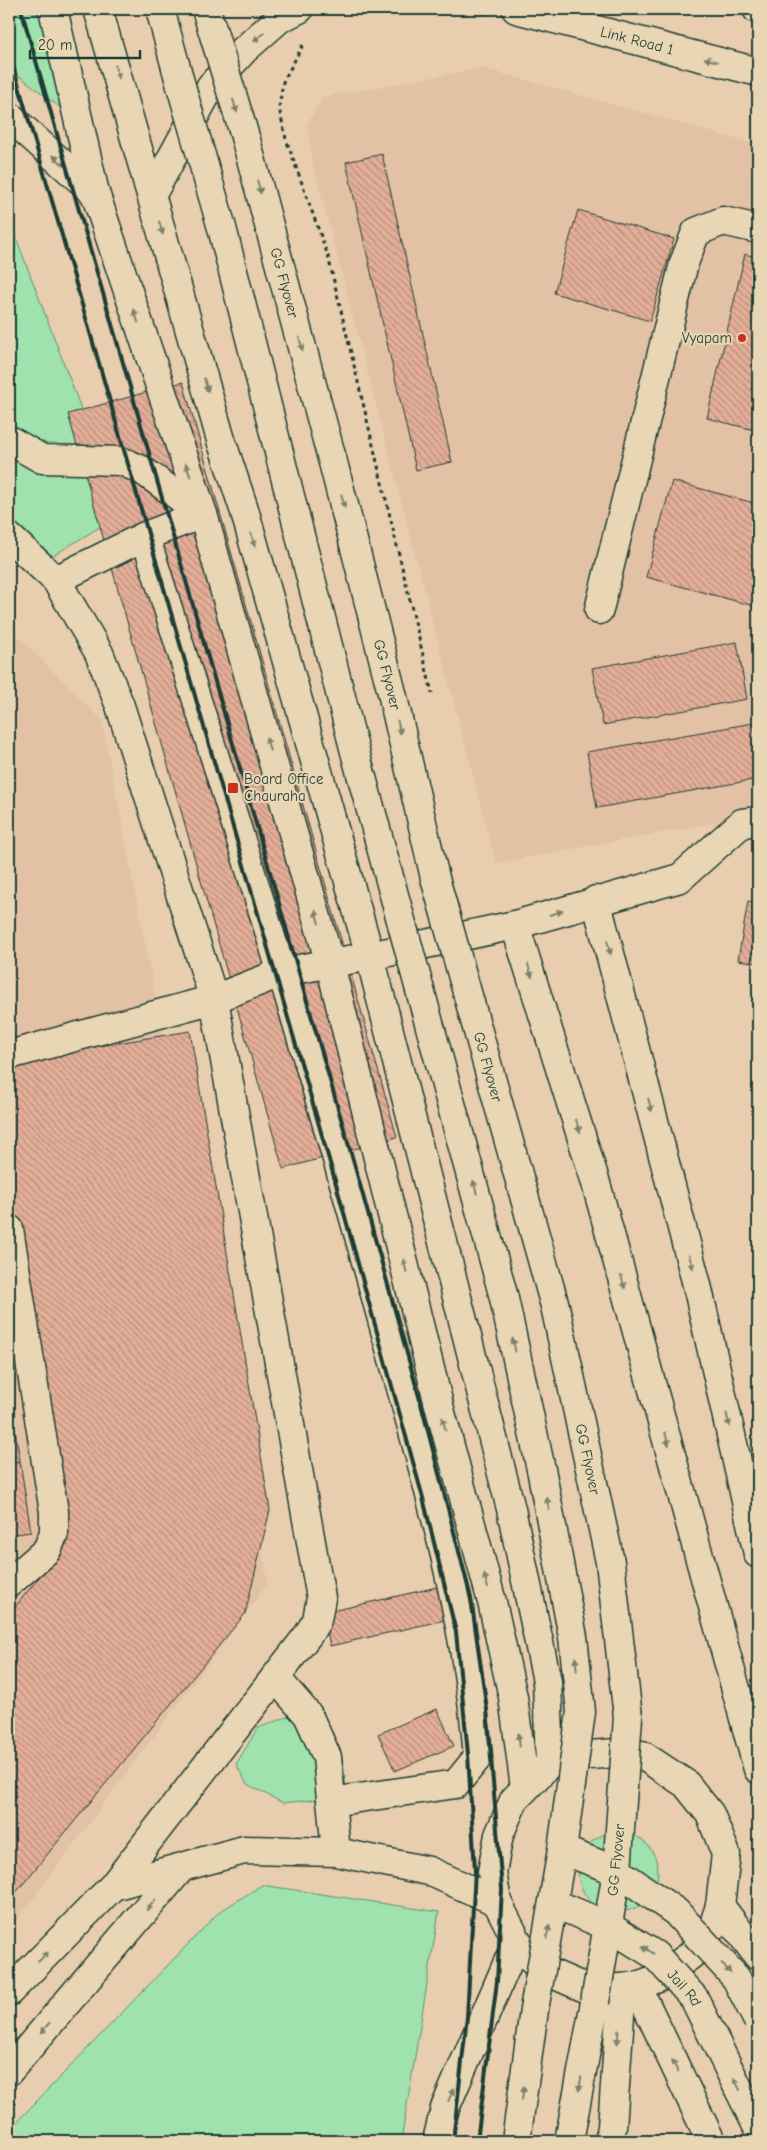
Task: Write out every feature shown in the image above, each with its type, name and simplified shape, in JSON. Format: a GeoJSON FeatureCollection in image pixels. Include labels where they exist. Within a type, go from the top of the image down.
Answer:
{"type":"FeatureCollection","features":[{"type":"Feature","properties":{"kind":"main road"},"geometry":{"type":"LineString","coordinates":[[52,9],[94,193],[203,514],[330,964],[440,1409],[492,1602],[514,1697],[525,1788]]}},
{"type":"Feature","properties":{"kind":"main road"},"geometry":{"type":"LineString","coordinates":[[98,9],[221,440],[244,509],[370,956],[511,1509],[547,1681],[550,1763]]}},
{"type":"Feature","properties":{"kind":"main road"},"geometry":{"type":"LineString","coordinates":[[114,9],[119,9]]}},
{"type":"Feature","properties":{"kind":"main road"},"geometry":{"type":"LineString","coordinates":[[160,9],[222,228],[358,762],[460,1131],[505,1303],[542,1474],[575,1656],[580,1712],[562,1850],[534,2010],[516,2141]]}},
{"type":"Feature","properties":{"kind":"main road","name":"GG Flyover"},"geometry":{"type":"LineString","coordinates":[[206,9],[246,140],[334,466],[392,693],[435,878],[555,1306],[610,1562],[628,1717],[617,1871],[569,2141]]}},
{"type":"Feature","properties":{"kind":"main road"},"geometry":{"type":"LineString","coordinates":[[152,194],[211,86],[251,44],[279,19],[298,9]]}},
{"type":"Feature","properties":{"kind":"main road","name":"Link Road 1"},"geometry":{"type":"LineString","coordinates":[[516,9],[758,72]]}},
{"type":"Feature","properties":{"kind":"main road"},"geometry":{"type":"LineString","coordinates":[[9,116],[94,193]]}},
{"type":"Feature","properties":{"kind":"main road"},"geometry":{"type":"LineString","coordinates":[[599,610],[684,263],[696,232],[723,221],[758,229]]}},
{"type":"Feature","properties":{"kind":"main road"},"geometry":{"type":"LineString","coordinates":[[9,440],[18,447],[42,459],[121,461],[142,470],[203,514]]}},
{"type":"Feature","properties":{"kind":"main road"},"geometry":{"type":"LineString","coordinates":[[56,580],[145,536],[203,514]]}},
{"type":"Feature","properties":{"kind":"main road"},"geometry":{"type":"LineString","coordinates":[[145,536],[283,972],[342,1172],[430,1500],[458,1614],[474,1701],[478,1757],[456,1784],[331,1802]]}},
{"type":"Feature","properties":{"kind":"main road"},"geometry":{"type":"LineString","coordinates":[[9,537],[56,580],[99,653],[120,706],[214,999],[321,1598],[317,1620],[113,1886],[9,1992]]}},
{"type":"Feature","properties":{"kind":"main road"},"geometry":{"type":"LineString","coordinates":[[9,1055],[214,999],[283,972],[370,956],[515,924],[680,878],[742,823],[758,821]]}},
{"type":"Feature","properties":{"kind":"main road"},"geometry":{"type":"LineString","coordinates":[[596,900],[697,1285],[758,1554]]}},
{"type":"Feature","properties":{"kind":"main road"},"geometry":{"type":"LineString","coordinates":[[515,924],[594,1180],[758,1769]]}},
{"type":"Feature","properties":{"kind":"main road"},"geometry":{"type":"LineString","coordinates":[[9,1229],[54,1512],[54,1533],[47,1550],[9,1583]]}},
{"type":"Feature","properties":{"kind":"main road"},"geometry":{"type":"LineString","coordinates":[[275,1677],[308,1715],[327,1757],[336,1852]]}},
{"type":"Feature","properties":{"kind":"main road"},"geometry":{"type":"LineString","coordinates":[[616,1753],[642,1755],[686,1784],[710,1814],[726,1854],[720,1906],[714,1924],[691,1955],[660,1977],[629,1987],[585,1988],[539,1968],[517,1941],[497,1902],[492,1872],[499,1835],[514,1800],[525,1788],[550,1763],[587,1755],[616,1753]]}},
{"type":"Feature","properties":{"kind":"main road"},"geometry":{"type":"LineString","coordinates":[[113,1886],[244,1850],[336,1852],[429,1871],[497,1902]]}},
{"type":"Feature","properties":{"kind":"main road"},"geometry":{"type":"LineString","coordinates":[[562,1850],[617,1871],[676,1912],[736,1978],[758,2021]]}},
{"type":"Feature","properties":{"kind":"main road"},"geometry":{"type":"LineString","coordinates":[[9,2071],[182,1867]]}},
{"type":"Feature","properties":{"kind":"main road","name":"Jail Rd"},"geometry":{"type":"LineString","coordinates":[[553,1903],[608,1926],[655,1955],[694,1998],[758,2128]]}},
{"type":"Feature","properties":{"kind":"main road"},"geometry":{"type":"LineString","coordinates":[[720,1906],[758,1956]]}},
{"type":"Feature","properties":{"kind":"main road"},"geometry":{"type":"LineString","coordinates":[[437,2141],[445,2108],[517,1941]]}},
{"type":"Feature","properties":{"kind":"main road"},"geometry":{"type":"LineString","coordinates":[[609,2141],[629,1987]]}},
{"type":"Feature","properties":{"kind":"main road"},"geometry":{"type":"LineString","coordinates":[[629,1987],[711,2141]]}},
{"type":"Feature","properties":{"kind":"path"},"geometry":{"type":"LineString","coordinates":[[306,41],[283,82],[279,108],[286,139],[328,256],[432,693]]}},
{"type":"Feature","properties":{"kind":"shaded area"},"geometry":{"type":"Polygon","coordinates":[[[482,68],[758,145],[758,815],[496,863],[312,160],[307,124],[323,97],[482,68]]]}},
{"type":"Feature","properties":{"kind":"shaded area"},"geometry":{"type":"Polygon","coordinates":[[[9,627],[102,720],[268,1583],[9,1931],[9,627]]]}},
{"type":"Feature","properties":{"kind":"green space"},"geometry":{"type":"Polygon","coordinates":[[[23,9],[41,15],[75,119],[22,78],[9,72],[9,13],[23,9]]]}},
{"type":"Feature","properties":{"kind":"green space"},"geometry":{"type":"Polygon","coordinates":[[[9,219],[121,514],[46,560],[9,527],[9,219]]]}},
{"type":"Feature","properties":{"kind":"green space"},"geometry":{"type":"Polygon","coordinates":[[[297,1713],[327,1725],[343,1761],[347,1796],[283,1803],[247,1784],[236,1764],[258,1728],[297,1713]]]}},
{"type":"Feature","properties":{"kind":"green space"},"geometry":{"type":"Polygon","coordinates":[[[618,1832],[633,1835],[646,1844],[655,1857],[658,1872],[655,1887],[646,1900],[633,1909],[618,1912],[603,1909],[590,1900],[581,1887],[578,1872],[581,1857],[590,1844],[603,1835],[618,1832]]]}},
{"type":"Feature","properties":{"kind":"green space"},"geometry":{"type":"Polygon","coordinates":[[[262,1885],[439,1912],[401,2141],[9,2141],[9,2130],[219,1912],[262,1885]]]}},
{"type":"Feature","properties":{"kind":"building"},"geometry":{"type":"Polygon","coordinates":[[[382,154],[452,462],[416,470],[346,162],[382,154]]]}},
{"type":"Feature","properties":{"kind":"building"},"geometry":{"type":"Polygon","coordinates":[[[578,210],[674,239],[650,321],[554,293],[578,210]]]}},
{"type":"Feature","properties":{"kind":"building","name":"Vyapam"},"geometry":{"type":"Polygon","coordinates":[[[745,254],[758,258],[758,431],[707,418],[745,254]]]}},
{"type":"Feature","properties":{"kind":"building"},"geometry":{"type":"Polygon","coordinates":[[[183,382],[397,1137],[283,1169],[68,414],[183,382]]]}},
{"type":"Feature","properties":{"kind":"building"},"geometry":{"type":"Polygon","coordinates":[[[672,481],[758,504],[758,607],[646,577],[672,481]]]}},
{"type":"Feature","properties":{"kind":"building"},"geometry":{"type":"Polygon","coordinates":[[[737,642],[747,699],[603,725],[592,668],[737,642]]]}},
{"type":"Feature","properties":{"kind":"building"},"geometry":{"type":"Polygon","coordinates":[[[753,723],[758,750],[758,779],[597,808],[587,752],[753,723]]]}},
{"type":"Feature","properties":{"kind":"building"},"geometry":{"type":"Polygon","coordinates":[[[748,901],[758,903],[758,963],[738,960],[748,901]]]}},
{"type":"Feature","properties":{"kind":"building"},"geometry":{"type":"Polygon","coordinates":[[[190,1031],[270,1510],[245,1614],[9,1901],[9,1614],[68,1542],[9,1195],[9,1061],[190,1031]]]}},
{"type":"Feature","properties":{"kind":"building"},"geometry":{"type":"Polygon","coordinates":[[[9,1392],[20,1461],[9,1463],[9,1392]]]}},
{"type":"Feature","properties":{"kind":"building"},"geometry":{"type":"Polygon","coordinates":[[[20,1461],[31,1532],[9,1535],[9,1463],[20,1461]]]}},
{"type":"Feature","properties":{"kind":"building"},"geometry":{"type":"Polygon","coordinates":[[[437,1587],[445,1620],[330,1646],[323,1613],[437,1587]]]}},
{"type":"Feature","properties":{"kind":"building"},"geometry":{"type":"Polygon","coordinates":[[[437,1709],[454,1746],[395,1771],[378,1734],[437,1709]]]}},
{"type":"Feature","properties":{"kind":"railway"},"geometry":{"type":"LineString","coordinates":[[21,9],[357,1174],[420,1400],[471,1598],[487,1710],[502,1889],[497,1981],[477,2141]]}},
{"type":"Feature","properties":{"kind":"railway"},"geometry":{"type":"LineString","coordinates":[[9,52],[334,1177],[423,1498],[456,1632],[468,1754],[475,1870],[467,2017],[453,2141]]}},
{"type":"Feature","properties":{"kind":"place","name":"Vyapam"},"geometry":{"type":"Point","coordinates":[742,338]}},
{"type":"Feature","properties":{"kind":"place","name":"Board Office Chauraha"},"geometry":{"type":"Point","coordinates":[233,788]}}]}
